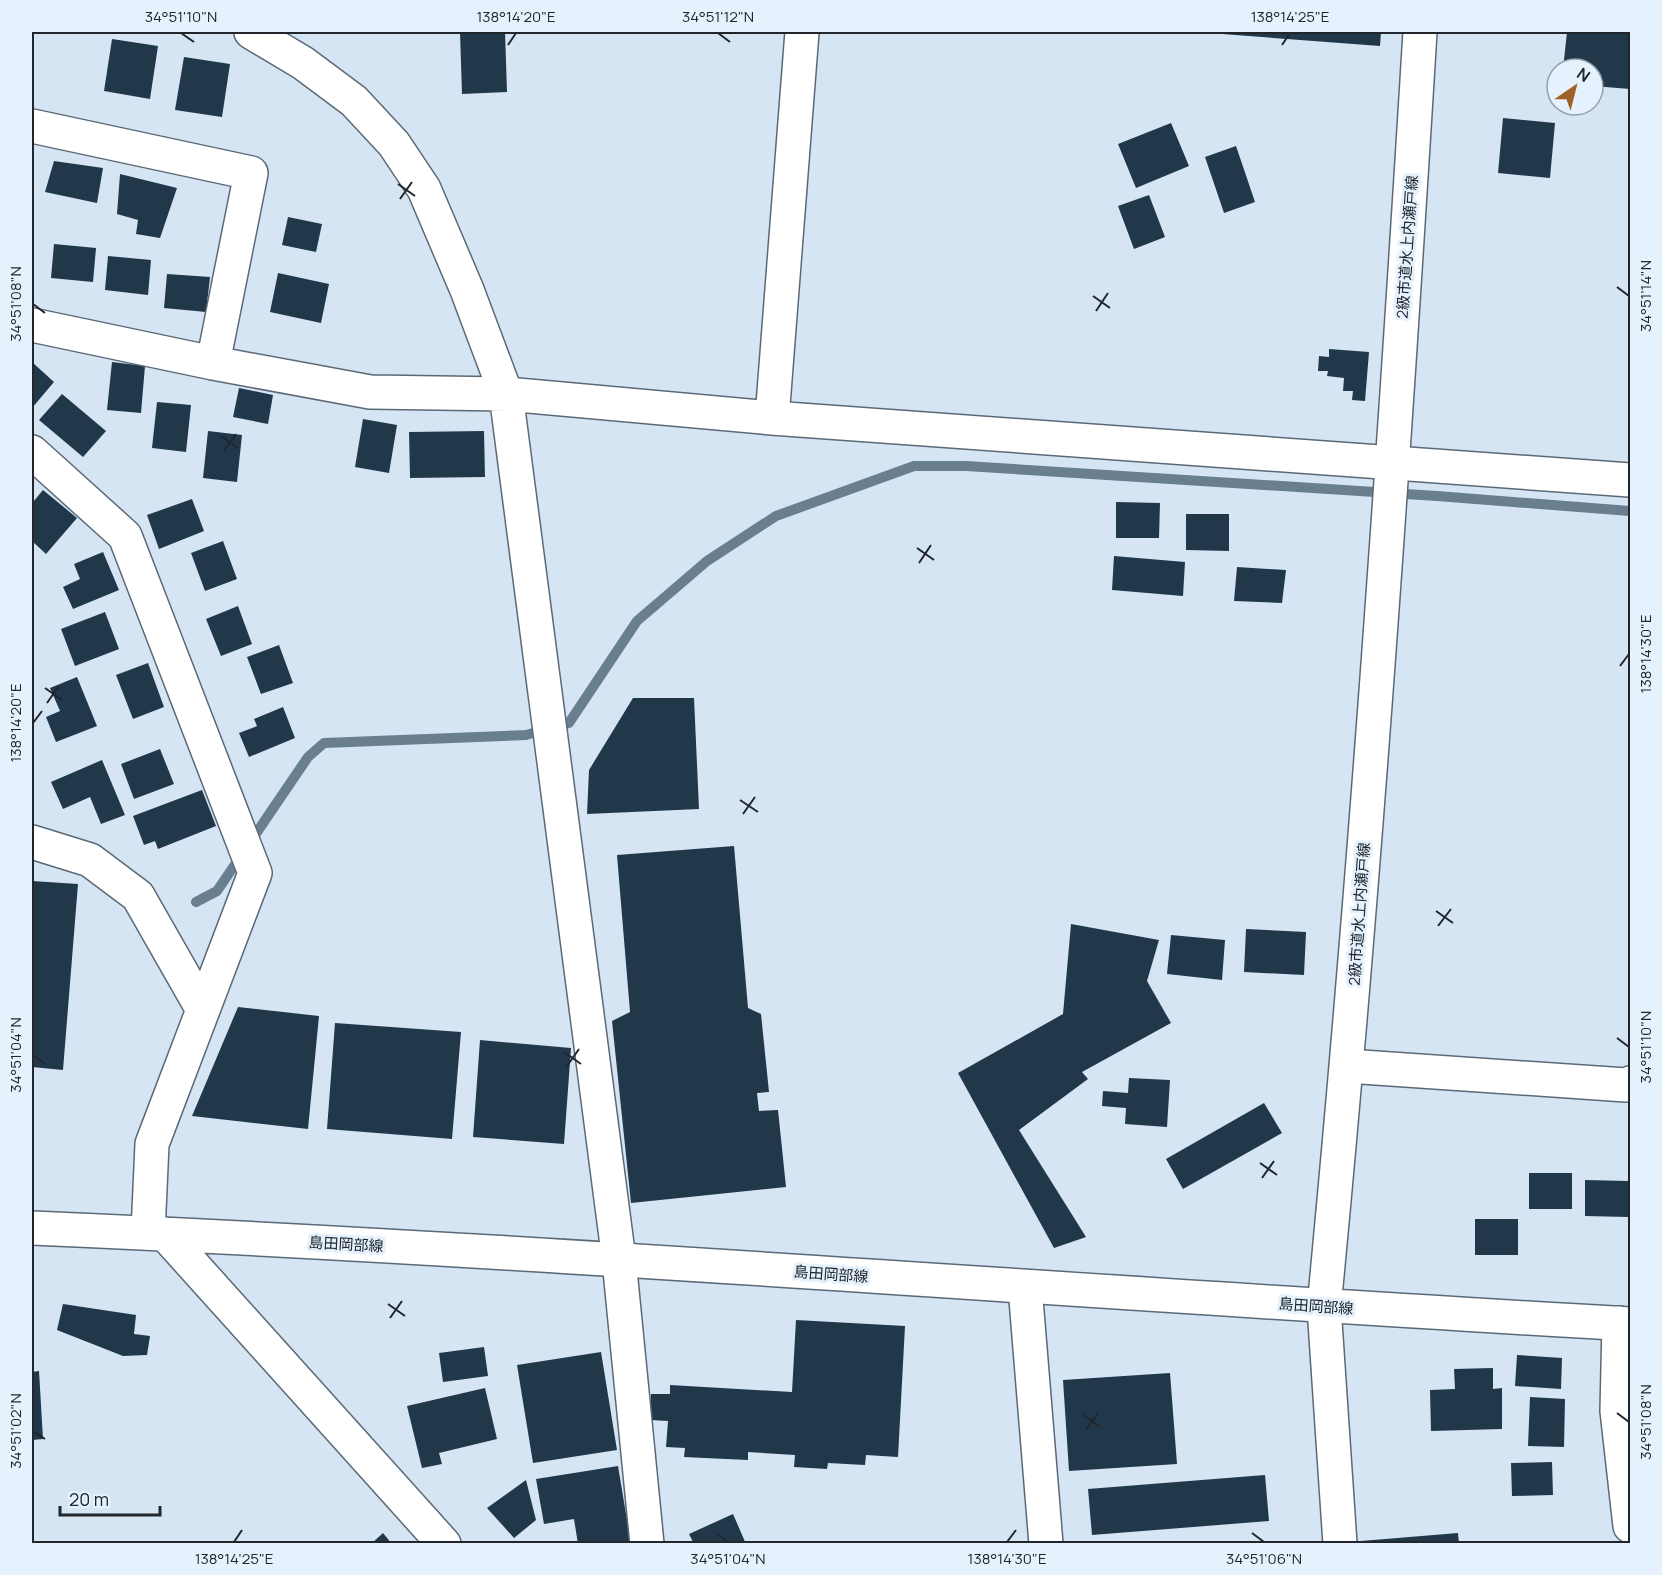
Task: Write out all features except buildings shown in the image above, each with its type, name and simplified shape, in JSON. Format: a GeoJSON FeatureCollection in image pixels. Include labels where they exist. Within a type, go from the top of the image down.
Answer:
{"type":"FeatureCollection","features":[{"type":"Feature","properties":{"kind":"street"},"geometry":{"type":"LineString","coordinates":[[251,32],[303,63],[354,101],[394,144],[424,189],[467,290],[506,394],[619,1260],[647,1544]]}},
{"type":"Feature","properties":{"kind":"street"},"geometry":{"type":"LineString","coordinates":[[772,418],[802,32]]}},
{"type":"Feature","properties":{"kind":"street","name":"2級市道水上内瀬戸線"},"geometry":{"type":"LineString","coordinates":[[1340,1544],[1323,1307],[1347,1066],[1389,520],[1420,32]]}},
{"type":"Feature","properties":{"kind":"street"},"geometry":{"type":"LineString","coordinates":[[32,126],[251,172],[213,363]]}},
{"type":"Feature","properties":{"kind":"street"},"geometry":{"type":"LineString","coordinates":[[32,325],[213,363],[370,392],[506,394],[772,418],[1630,480]]}},
{"type":"Feature","properties":{"kind":"street"},"geometry":{"type":"LineString","coordinates":[[32,452],[124,536],[255,873],[152,1144],[156,1233],[444,1544]]}},
{"type":"Feature","properties":{"kind":"street"},"geometry":{"type":"LineString","coordinates":[[32,843],[90,860],[138,897],[203,1010]]}},
{"type":"Feature","properties":{"kind":"street"},"geometry":{"type":"LineString","coordinates":[[1347,1066],[1626,1085],[1630,1083]]}},
{"type":"Feature","properties":{"kind":"street","name":"島田岡部線"},"geometry":{"type":"LineString","coordinates":[[32,1228],[619,1260],[1323,1307],[1625,1324]]}},
{"type":"Feature","properties":{"kind":"street"},"geometry":{"type":"LineString","coordinates":[[1025,1287],[1046,1544]]}},
{"type":"Feature","properties":{"kind":"street"},"geometry":{"type":"LineString","coordinates":[[1625,1324],[1617,1411],[1630,1526]]}},
{"type":"Feature","properties":{"kind":"waterway"},"geometry":{"type":"LineString","coordinates":[[196,902],[217,891],[308,757],[324,743],[526,735],[569,723],[637,621],[707,561],[776,516],[914,466],[966,466],[1437,496],[1630,511]]}}]}
